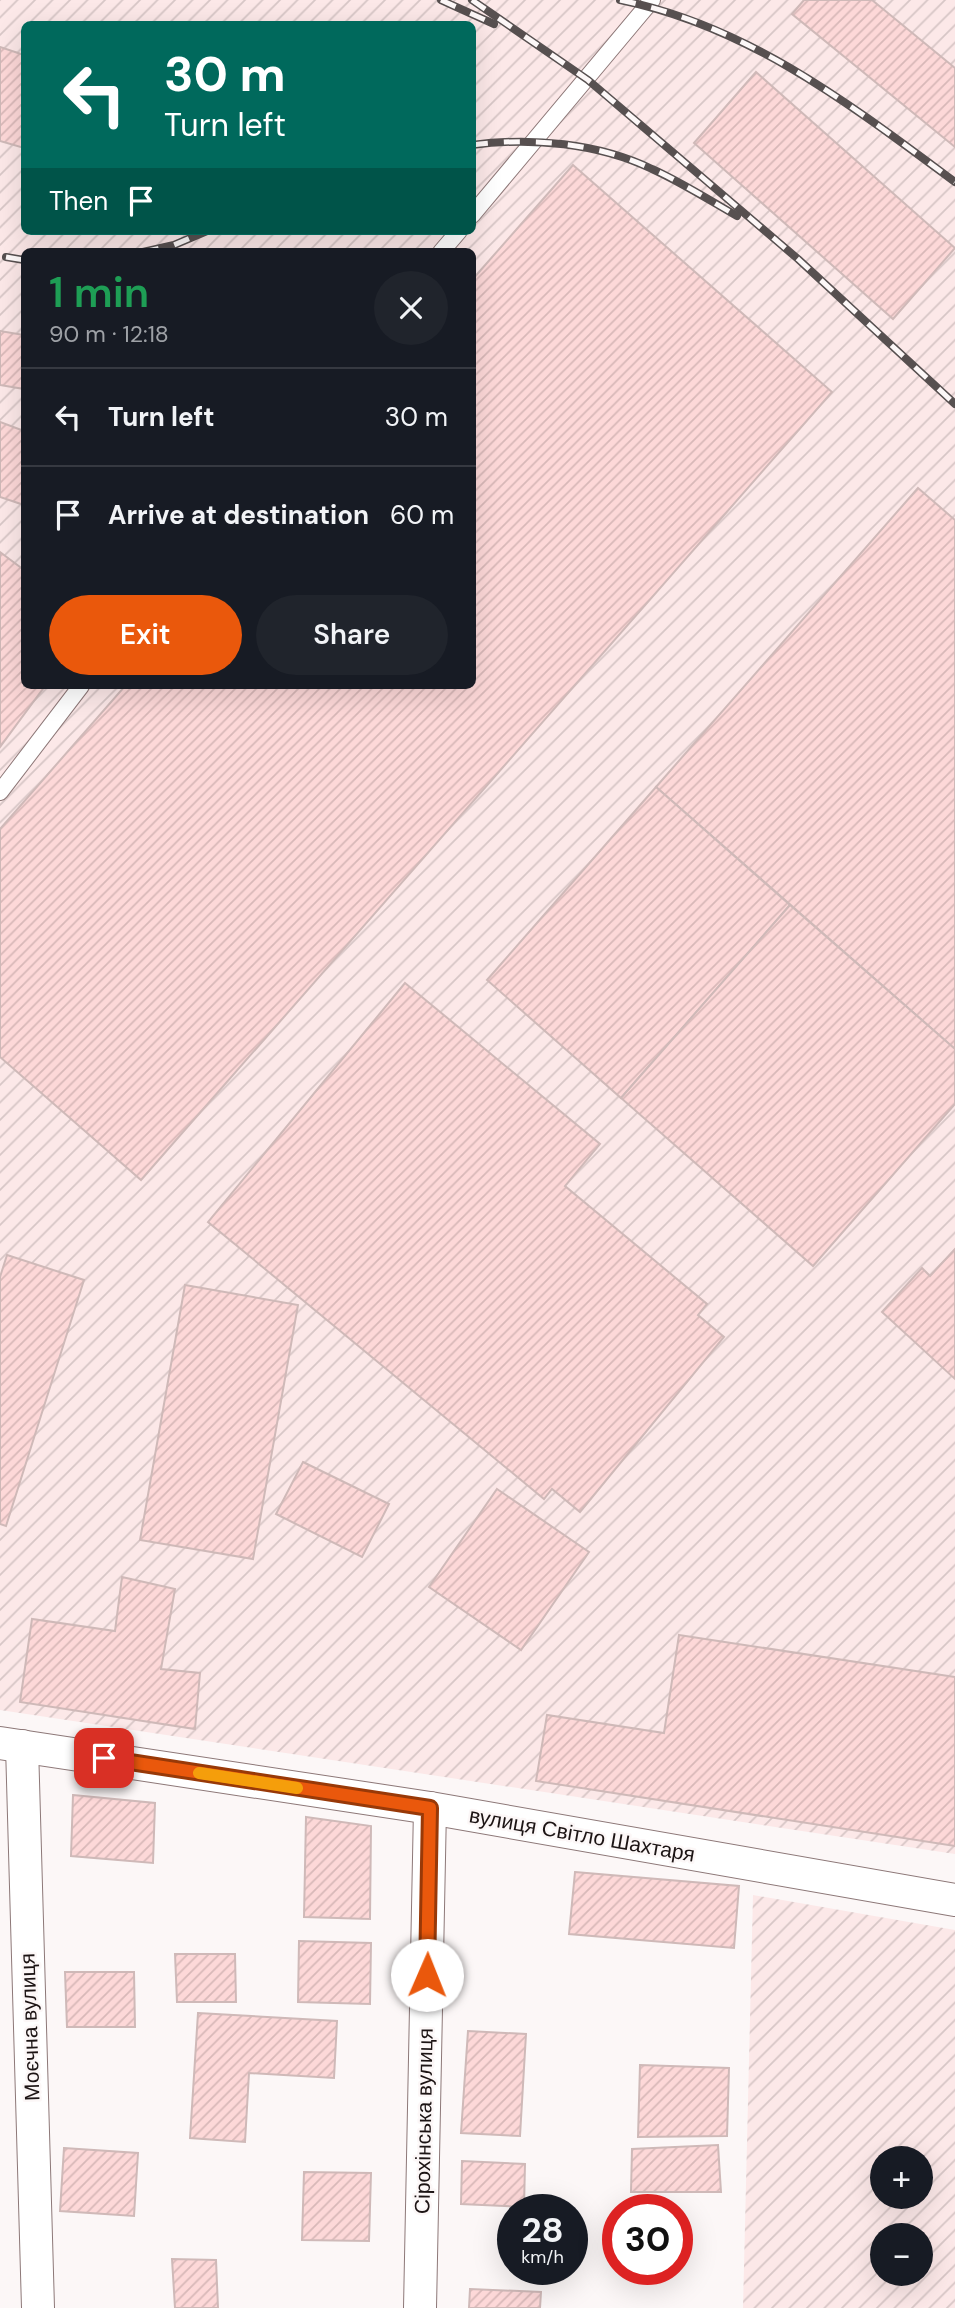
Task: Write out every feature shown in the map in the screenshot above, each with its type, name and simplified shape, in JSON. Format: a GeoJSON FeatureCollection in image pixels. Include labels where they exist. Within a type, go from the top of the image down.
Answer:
{"type":"FeatureCollection","features":[{"type":"Feature","properties":{"kind":"street","name":"вулиця Світло Шахтаря"},"geometry":{"type":"LineString","coordinates":[[11,1744],[430,1808],[955,1900]]}},
{"type":"Feature","properties":{"kind":"street","name":"Моєчна вулиця"},"geometry":{"type":"LineString","coordinates":[[11,1744],[38,2308]]}},
{"type":"Feature","properties":{"kind":"street","name":"Сірохінська вулиця"},"geometry":{"type":"LineString","coordinates":[[420,2308],[430,1808]]}},
{"type":"Feature","properties":{"kind":"lane"},"geometry":{"type":"LineString","coordinates":[[476,210],[609,55],[652,0]]}},
{"type":"Feature","properties":{"kind":"lane"},"geometry":{"type":"LineString","coordinates":[[0,792],[79,689]]}},
{"type":"Feature","properties":{"kind":"shaded area"},"geometry":{"type":"Polygon","coordinates":[[[0,0],[955,0],[955,1854],[0,1710],[0,0]]]}},
{"type":"Feature","properties":{"kind":"shaded area"},"geometry":{"type":"Polygon","coordinates":[[[753,1895],[955,1930],[955,2308],[743,2308],[753,1895]]]}},
{"type":"Feature","properties":{"kind":"building"},"geometry":{"type":"Polygon","coordinates":[[[804,0],[872,0],[955,68],[955,147],[792,14],[804,0]]]}},
{"type":"Feature","properties":{"kind":"building"},"geometry":{"type":"Polygon","coordinates":[[[0,47],[21,54],[21,147],[0,141],[0,47]]]}},
{"type":"Feature","properties":{"kind":"building"},"geometry":{"type":"Polygon","coordinates":[[[756,72],[955,248],[893,319],[694,143],[756,72]]]}},
{"type":"Feature","properties":{"kind":"building"},"geometry":{"type":"Polygon","coordinates":[[[573,165],[832,392],[141,1180],[0,1057],[0,829],[122,689],[476,689],[476,275],[573,165]]]}},
{"type":"Feature","properties":{"kind":"building"},"geometry":{"type":"Polygon","coordinates":[[[0,331],[21,334],[21,388],[0,385],[0,331]]]}},
{"type":"Feature","properties":{"kind":"building"},"geometry":{"type":"Polygon","coordinates":[[[0,422],[21,430],[21,504],[0,497],[0,422]]]}},
{"type":"Feature","properties":{"kind":"building"},"geometry":{"type":"Polygon","coordinates":[[[918,488],[955,520],[955,1049],[656,787],[918,488]]]}},
{"type":"Feature","properties":{"kind":"building"},"geometry":{"type":"Polygon","coordinates":[[[0,552],[21,568],[21,689],[43,689],[0,747],[0,552]]]}},
{"type":"Feature","properties":{"kind":"building"},"geometry":{"type":"Polygon","coordinates":[[[656,787],[790,905],[621,1098],[487,980],[656,787]]]}},
{"type":"Feature","properties":{"kind":"building"},"geometry":{"type":"Polygon","coordinates":[[[790,905],[955,1049],[955,1104],[813,1266],[621,1098],[790,905]]]}},
{"type":"Feature","properties":{"kind":"building"},"geometry":{"type":"Polygon","coordinates":[[[405,983],[600,1144],[565,1186],[707,1304],[698,1315],[724,1337],[580,1512],[552,1489],[544,1499],[208,1222],[405,983]]]}},
{"type":"Feature","properties":{"kind":"building"},"geometry":{"type":"Polygon","coordinates":[[[955,1249],[955,1379],[882,1312],[922,1268],[930,1276],[955,1249]]]}},
{"type":"Feature","properties":{"kind":"building"},"geometry":{"type":"Polygon","coordinates":[[[7,1255],[84,1280],[6,1526],[0,1524],[0,1277],[7,1255]]]}},
{"type":"Feature","properties":{"kind":"building"},"geometry":{"type":"Polygon","coordinates":[[[185,1285],[298,1305],[253,1559],[140,1540],[185,1285]]]}},
{"type":"Feature","properties":{"kind":"building"},"geometry":{"type":"Polygon","coordinates":[[[303,1462],[389,1504],[362,1557],[276,1514],[303,1462]]]}},
{"type":"Feature","properties":{"kind":"building"},"geometry":{"type":"Polygon","coordinates":[[[497,1489],[589,1552],[521,1650],[429,1587],[497,1489]]]}},
{"type":"Feature","properties":{"kind":"building"},"geometry":{"type":"Polygon","coordinates":[[[122,1577],[175,1589],[161,1669],[200,1673],[195,1729],[20,1702],[32,1619],[115,1631],[122,1577]]]}},
{"type":"Feature","properties":{"kind":"building"},"geometry":{"type":"Polygon","coordinates":[[[679,1635],[955,1677],[955,1846],[536,1781],[547,1715],[664,1733],[679,1635]]]}},
{"type":"Feature","properties":{"kind":"building"},"geometry":{"type":"Polygon","coordinates":[[[73,1795],[155,1803],[153,1863],[71,1856],[73,1795]]]}},
{"type":"Feature","properties":{"kind":"building"},"geometry":{"type":"Polygon","coordinates":[[[306,1817],[371,1826],[370,1919],[304,1917],[306,1817]]]}},
{"type":"Feature","properties":{"kind":"building"},"geometry":{"type":"Polygon","coordinates":[[[575,1872],[739,1886],[734,1948],[569,1934],[575,1872]]]}},
{"type":"Feature","properties":{"kind":"building"},"geometry":{"type":"Polygon","coordinates":[[[299,1941],[371,1943],[370,2004],[298,2002],[299,1941]]]}},
{"type":"Feature","properties":{"kind":"building"},"geometry":{"type":"Polygon","coordinates":[[[175,1954],[235,1954],[236,2002],[177,2002],[175,1954]]]}},
{"type":"Feature","properties":{"kind":"building"},"geometry":{"type":"Polygon","coordinates":[[[65,1972],[134,1972],[135,2027],[67,2027],[65,1972]]]}},
{"type":"Feature","properties":{"kind":"building"},"geometry":{"type":"Polygon","coordinates":[[[198,2013],[337,2021],[334,2078],[249,2073],[245,2142],[190,2138],[198,2013]]]}},
{"type":"Feature","properties":{"kind":"building"},"geometry":{"type":"Polygon","coordinates":[[[468,2031],[526,2034],[520,2136],[461,2133],[468,2031]]]}},
{"type":"Feature","properties":{"kind":"building"},"geometry":{"type":"Polygon","coordinates":[[[640,2065],[729,2068],[727,2136],[638,2137],[640,2065]]]}},
{"type":"Feature","properties":{"kind":"building"},"geometry":{"type":"Polygon","coordinates":[[[718,2145],[721,2192],[631,2192],[632,2149],[718,2145]]]}},
{"type":"Feature","properties":{"kind":"building"},"geometry":{"type":"Polygon","coordinates":[[[64,2148],[138,2153],[134,2216],[60,2211],[64,2148]]]}},
{"type":"Feature","properties":{"kind":"building"},"geometry":{"type":"Polygon","coordinates":[[[462,2161],[525,2164],[524,2194],[497,2194],[497,2206],[461,2204],[462,2161]]]}},
{"type":"Feature","properties":{"kind":"building"},"geometry":{"type":"Polygon","coordinates":[[[304,2172],[371,2173],[369,2241],[302,2240],[304,2172]]]}},
{"type":"Feature","properties":{"kind":"building"},"geometry":{"type":"Polygon","coordinates":[[[172,2259],[216,2260],[218,2308],[175,2308],[172,2259]]]}},
{"type":"Feature","properties":{"kind":"building"},"geometry":{"type":"Polygon","coordinates":[[[470,2289],[541,2292],[540,2308],[469,2308],[470,2289]]]}},
{"type":"Feature","properties":{"kind":"railway"},"geometry":{"type":"LineString","coordinates":[[441,0],[494,24]]}},
{"type":"Feature","properties":{"kind":"railway"},"geometry":{"type":"LineString","coordinates":[[472,0],[588,80],[798,259],[955,404]]}},
{"type":"Feature","properties":{"kind":"railway"},"geometry":{"type":"LineString","coordinates":[[620,0],[667,12],[755,49],[837,97],[955,182]]}},
{"type":"Feature","properties":{"kind":"railway"},"geometry":{"type":"LineString","coordinates":[[476,145],[541,142],[609,153],[663,174],[737,216]]}},
{"type":"Feature","properties":{"kind":"railway"},"geometry":{"type":"LineString","coordinates":[[161,248],[198,235]]}},
{"type":"Feature","properties":{"kind":"railway"},"geometry":{"type":"LineString","coordinates":[[6,257],[21,260]]}},
{"type":"Feature","properties":{"kind":"slow traffic"},"geometry":{"type":"LineString","coordinates":[[199,1773],[297,1788]]}},
{"type":"Feature","properties":{"kind":"route"},"geometry":{"type":"LineString","coordinates":[[104,1758],[430,1808],[427,1975]]}}]}
